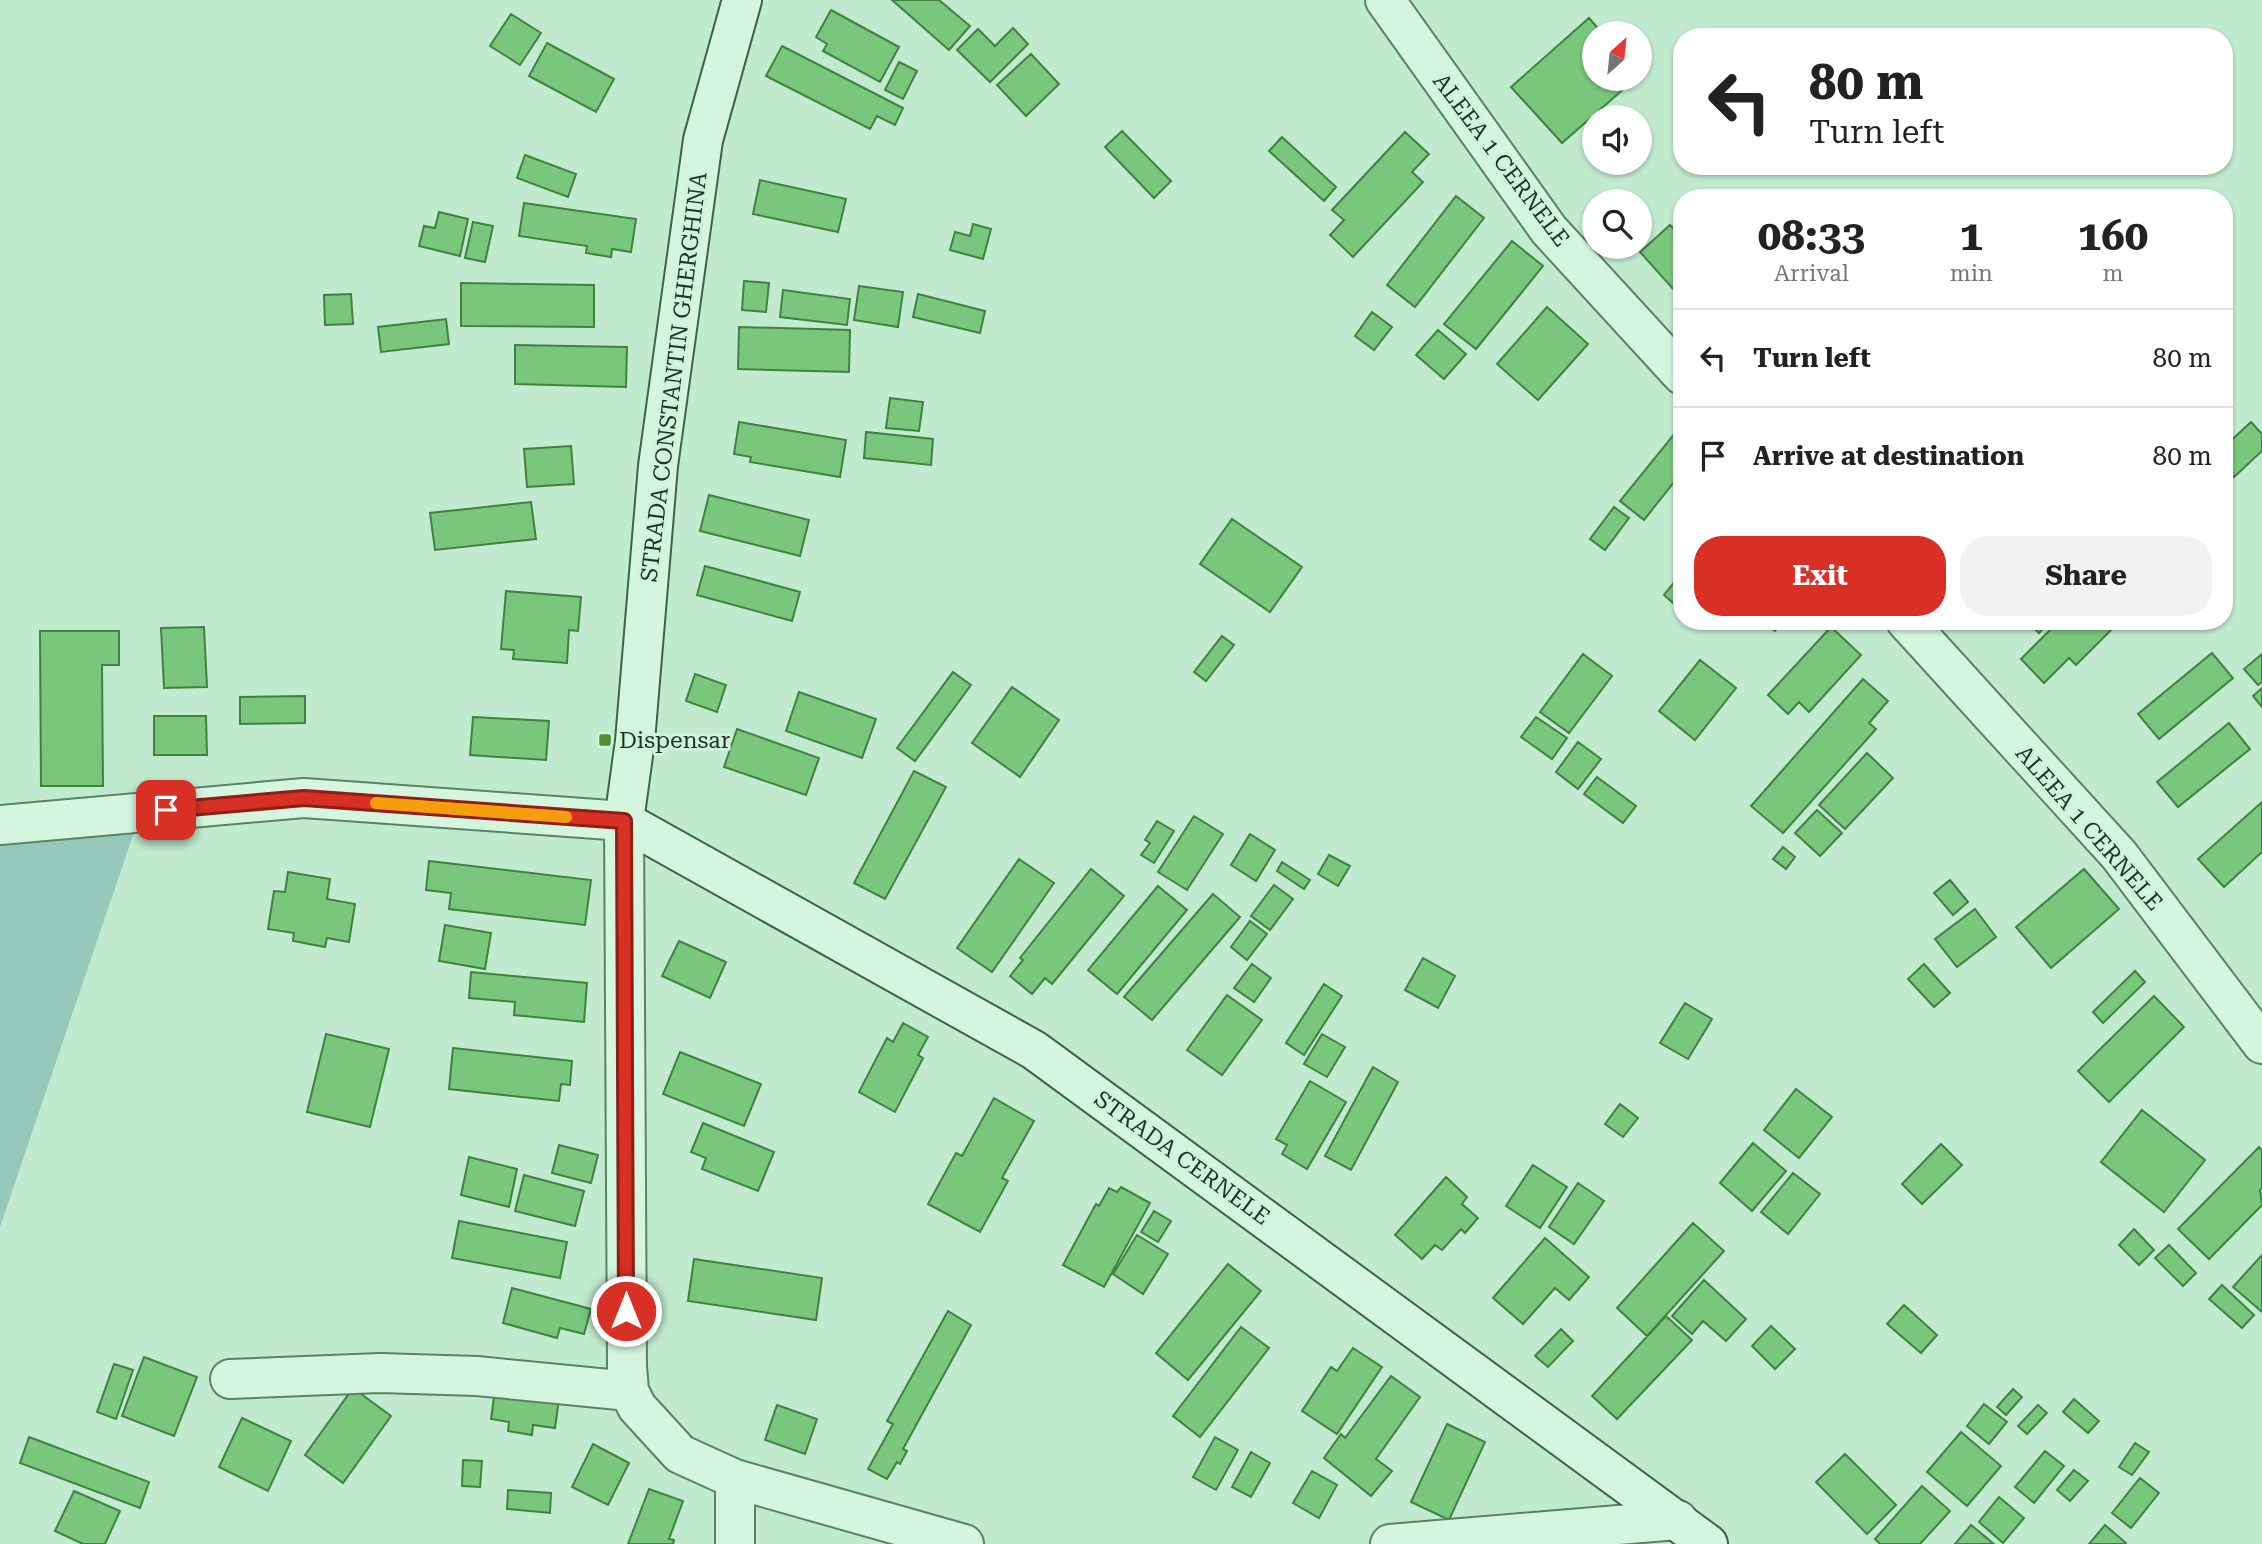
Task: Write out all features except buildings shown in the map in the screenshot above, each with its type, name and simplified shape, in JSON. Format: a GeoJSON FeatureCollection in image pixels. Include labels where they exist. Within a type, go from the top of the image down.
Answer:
{"type":"FeatureCollection","features":[{"type":"Feature","properties":{"kind":"street","name":"STRADA CONSTANTIN GHERGHINA"},"geometry":{"type":"LineString","coordinates":[[742,0],[703,140],[658,466],[635,741],[624,821],[626,1352],[629,1391],[637,1407],[680,1454],[735,1479],[964,1544]]}},
{"type":"Feature","properties":{"kind":"street","name":"ALEEA 1 CERNELE"},"geometry":{"type":"LineString","coordinates":[[1385,0],[1549,230],[1673,365]]}},
{"type":"Feature","properties":{"kind":"street","name":"ALEEA 1 CERNELE"},"geometry":{"type":"LineString","coordinates":[[1914,630],[2119,855],[2262,1044]]}},
{"type":"Feature","properties":{"kind":"street"},"geometry":{"type":"LineString","coordinates":[[0,825],[304,798],[624,821]]}},
{"type":"Feature","properties":{"kind":"street","name":"STRADA CERNELE"},"geometry":{"type":"LineString","coordinates":[[624,821],[1034,1051],[1708,1544]]}},
{"type":"Feature","properties":{"kind":"street"},"geometry":{"type":"LineString","coordinates":[[230,1379],[408,1373],[477,1376],[629,1391]]}},
{"type":"Feature","properties":{"kind":"street"},"geometry":{"type":"LineString","coordinates":[[735,1479],[735,1544]]}},
{"type":"Feature","properties":{"kind":"street"},"geometry":{"type":"LineString","coordinates":[[1390,1544],[1678,1521]]}},
{"type":"Feature","properties":{"kind":"shaded area"},"geometry":{"type":"Polygon","coordinates":[[[134,832],[0,1227],[0,836],[134,832]]]}},
{"type":"Feature","properties":{"kind":"slow traffic"},"geometry":{"type":"LineString","coordinates":[[376,803],[566,817]]}},
{"type":"Feature","properties":{"kind":"place","name":"Dispensar"},"geometry":{"type":"Point","coordinates":[605,740]}},
{"type":"Feature","properties":{"kind":"route"},"geometry":{"type":"LineString","coordinates":[[166,810],[304,798],[624,821],[626,1311]]}}]}
